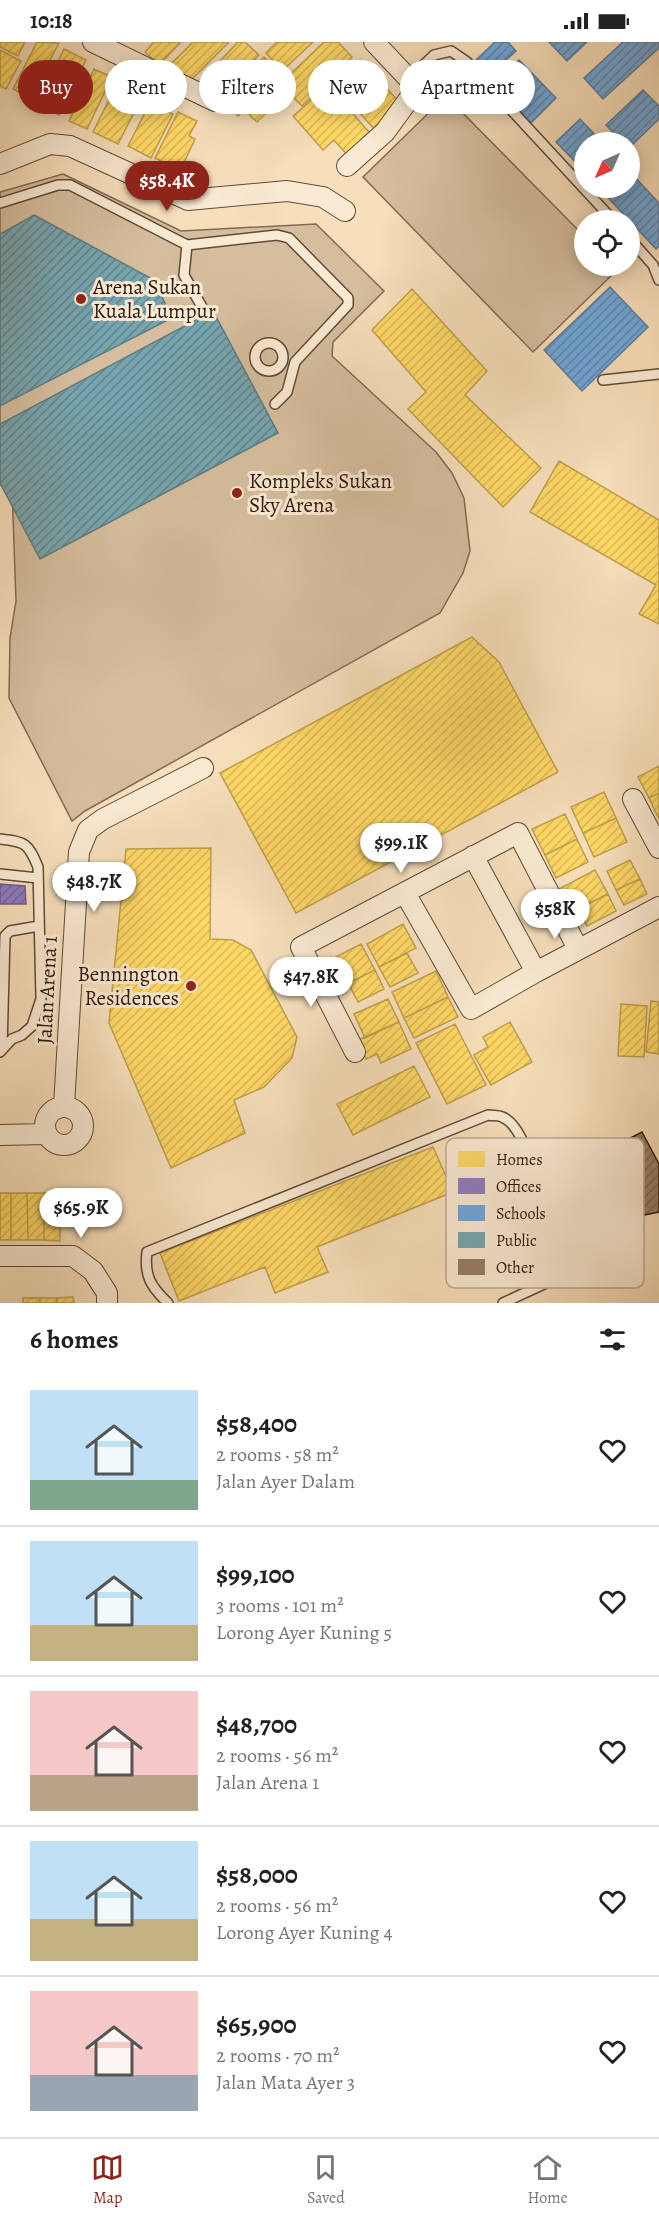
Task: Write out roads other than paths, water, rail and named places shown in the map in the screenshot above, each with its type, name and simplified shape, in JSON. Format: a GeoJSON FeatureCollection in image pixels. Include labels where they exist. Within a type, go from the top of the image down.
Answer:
{"type":"FeatureCollection","features":[{"type":"Feature","properties":{"kind":"street"},"geometry":{"type":"LineString","coordinates":[[93,42],[199,93]]}},
{"type":"Feature","properties":{"kind":"street"},"geometry":{"type":"LineString","coordinates":[[374,42],[400,69]]}},
{"type":"Feature","properties":{"kind":"street"},"geometry":{"type":"LineString","coordinates":[[347,166],[385,132],[400,111]]}},
{"type":"Feature","properties":{"kind":"street"},"geometry":{"type":"LineString","coordinates":[[0,164],[50,144],[70,146],[188,200],[287,191],[323,197],[345,211]]}},
{"type":"Feature","properties":{"kind":"street","name":"Jalan Arena 1"},"geometry":{"type":"LineString","coordinates":[[64,1106],[79,852],[88,830],[103,819],[203,768]]}},
{"type":"Feature","properties":{"kind":"street"},"geometry":{"type":"LineString","coordinates":[[633,799],[659,848]]}},
{"type":"Feature","properties":{"kind":"street"},"geometry":{"type":"LineString","coordinates":[[355,1052],[301,947],[518,833],[578,949]]}},
{"type":"Feature","properties":{"kind":"street"},"geometry":{"type":"LineString","coordinates":[[474,856],[536,972]]}},
{"type":"Feature","properties":{"kind":"street"},"geometry":{"type":"LineString","coordinates":[[405,893],[471,1008],[659,907]]}},
{"type":"Feature","properties":{"kind":"street"},"geometry":{"type":"LineString","coordinates":[[0,1135],[46,1134],[57,1144],[65,1145],[78,1139],[84,1125],[82,1118],[71,1107],[64,1106],[50,1112],[46,1119],[46,1134]]}},
{"type":"Feature","properties":{"kind":"street"},"geometry":{"type":"LineString","coordinates":[[0,1256],[73,1256],[93,1271],[107,1293],[107,1303]]}},
{"type":"Feature","properties":{"kind":"lane"},"geometry":{"type":"LineString","coordinates":[[431,60],[434,55],[451,51],[463,60]]}},
{"type":"Feature","properties":{"kind":"lane"},"geometry":{"type":"LineString","coordinates":[[514,114],[604,210]]}},
{"type":"Feature","properties":{"kind":"lane"},"geometry":{"type":"LineString","coordinates":[[0,203],[58,185],[70,185],[187,245],[277,235],[289,238],[348,298],[348,305],[295,362],[287,392],[275,404]]}},
{"type":"Feature","properties":{"kind":"lane"},"geometry":{"type":"LineString","coordinates":[[187,245],[184,275],[202,307]]}},
{"type":"Feature","properties":{"kind":"lane"},"geometry":{"type":"LineString","coordinates":[[640,251],[652,266],[659,280]]}},
{"type":"Feature","properties":{"kind":"lane"},"geometry":{"type":"LineString","coordinates":[[283,362],[295,362]]}},
{"type":"Feature","properties":{"kind":"lane"},"geometry":{"type":"LineString","coordinates":[[603,380],[659,374]]}},
{"type":"Feature","properties":{"kind":"lane"},"geometry":{"type":"LineString","coordinates":[[0,839],[22,842],[30,849],[38,867],[41,999],[32,1026],[22,1035],[12,1039],[1,1050]]}},
{"type":"Feature","properties":{"kind":"lane"},"geometry":{"type":"LineString","coordinates":[[0,874],[38,878]]}},
{"type":"Feature","properties":{"kind":"lane"},"geometry":{"type":"LineString","coordinates":[[1,1050],[5,936],[10,932],[39,926]]}},
{"type":"Feature","properties":{"kind":"lane"},"geometry":{"type":"LineString","coordinates":[[168,1303],[150,1284],[146,1263],[147,1252],[488,1116],[502,1116],[513,1123],[521,1138]]}},
{"type":"Feature","properties":{"kind":"lane"},"geometry":{"type":"LineString","coordinates":[[503,1303],[535,1288]]}},
{"type":"Feature","properties":{"kind":"place","name":"Arena Sukan Kuala Lumpur"},"geometry":{"type":"Point","coordinates":[81,299]}},
{"type":"Feature","properties":{"kind":"place","name":"Kompleks Sukan Sky Arena"},"geometry":{"type":"Point","coordinates":[237,493]}},
{"type":"Feature","properties":{"kind":"place","name":"Bennington Residences"},"geometry":{"type":"Point","coordinates":[191,986]}}]}
